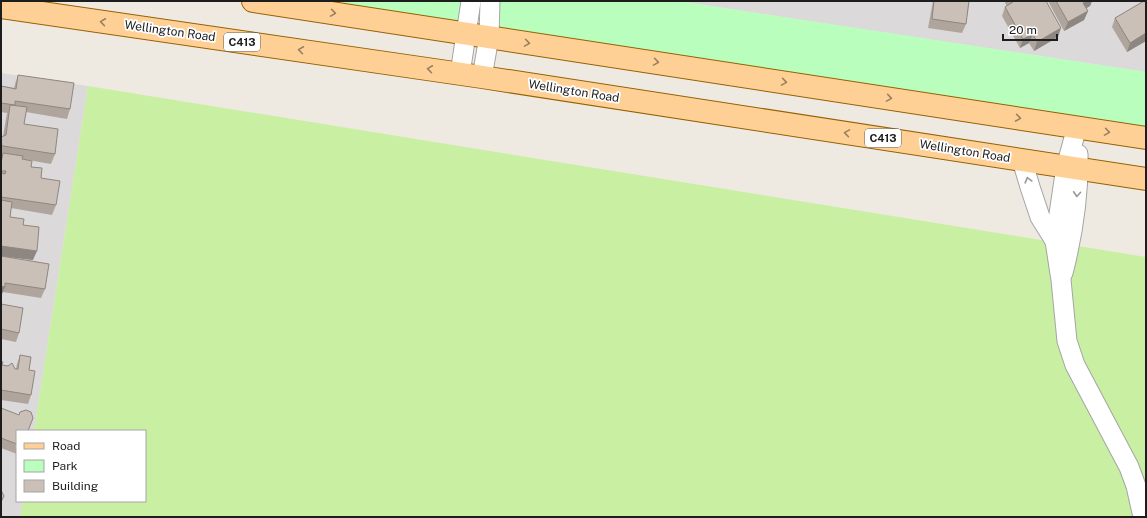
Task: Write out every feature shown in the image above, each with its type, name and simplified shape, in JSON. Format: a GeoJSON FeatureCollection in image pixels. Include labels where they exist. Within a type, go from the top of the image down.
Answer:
{"type":"FeatureCollection","features":[{"type":"Feature","properties":{"kind":"main road"},"geometry":{"type":"LineString","coordinates":[[253,1],[1146,138]]}},
{"type":"Feature","properties":{"kind":"main road","name":"Wellington Road"},"geometry":{"type":"LineString","coordinates":[[1,7],[482,77],[1146,179]]}},
{"type":"Feature","properties":{"kind":"street"},"geometry":{"type":"LineString","coordinates":[[460,74],[472,1]]}},
{"type":"Feature","properties":{"kind":"street"},"geometry":{"type":"LineString","coordinates":[[482,77],[489,37],[490,1]]}},
{"type":"Feature","properties":{"kind":"street"},"geometry":{"type":"LineString","coordinates":[[1077,127],[1072,168],[1055,241],[1061,280],[1067,342],[1075,364],[1129,467],[1136,486],[1144,517]]}},
{"type":"Feature","properties":{"kind":"street"},"geometry":{"type":"LineString","coordinates":[[1022,160],[1040,217],[1055,241]]}},
{"type":"Feature","properties":{"kind":"street"},"geometry":{"type":"LineString","coordinates":[[1061,280],[1070,247],[1074,222],[1072,168]]}},
{"type":"Feature","properties":{"kind":"shaded area"},"geometry":{"type":"Polygon","coordinates":[[[678,1],[1146,1],[1146,72],[809,21],[678,1]]]}},
{"type":"Feature","properties":{"kind":"shaded area"},"geometry":{"type":"Polygon","coordinates":[[[1,73],[88,86],[34,430],[16,430],[16,502],[23,502],[20,517],[1,517],[1,73]]]}},
{"type":"Feature","properties":{"kind":"green space"},"geometry":{"type":"Polygon","coordinates":[[[253,1],[471,1],[466,34],[253,1]]]}},
{"type":"Feature","properties":{"kind":"green space"},"geometry":{"type":"Polygon","coordinates":[[[490,1],[678,1],[1146,72],[1146,138],[489,37],[490,1]]]}},
{"type":"Feature","properties":{"kind":"green space"},"geometry":{"type":"Polygon","coordinates":[[[88,86],[1146,257],[1146,517],[20,517],[23,502],[146,502],[146,430],[34,430],[88,86]]]}},
{"type":"Feature","properties":{"kind":"building"},"geometry":{"type":"Polygon","coordinates":[[[934,1],[969,1],[966,24],[932,19],[934,1]]]}},
{"type":"Feature","properties":{"kind":"building"},"geometry":{"type":"Polygon","coordinates":[[[1013,1],[1046,1],[1061,28],[1037,42],[1033,34],[1023,39],[1005,7],[1013,1]]]}},
{"type":"Feature","properties":{"kind":"building"},"geometry":{"type":"Polygon","coordinates":[[[1056,1],[1086,1],[1083,3],[1088,11],[1068,22],[1056,1]]]}},
{"type":"Feature","properties":{"kind":"building"},"geometry":{"type":"Polygon","coordinates":[[[1146,1],[1146,33],[1130,43],[1115,18],[1146,1]]]}},
{"type":"Feature","properties":{"kind":"building"},"geometry":{"type":"Polygon","coordinates":[[[18,75],[74,83],[70,109],[15,101],[15,105],[1,103],[1,86],[16,89],[18,75]]]}},
{"type":"Feature","properties":{"kind":"building"},"geometry":{"type":"Polygon","coordinates":[[[10,105],[27,107],[24,124],[58,129],[55,154],[3,146],[1,144],[1,137],[6,135],[10,105]]]}},
{"type":"Feature","properties":{"kind":"building"},"geometry":{"type":"Polygon","coordinates":[[[3,153],[23,156],[22,159],[32,161],[31,167],[42,168],[41,178],[60,181],[56,205],[1,197],[1,173],[5,174],[6,171],[1,171],[3,153]]]}},
{"type":"Feature","properties":{"kind":"building"},"geometry":{"type":"Polygon","coordinates":[[[1,200],[12,202],[10,217],[24,219],[23,225],[39,227],[37,251],[1,246],[1,200]]]}},
{"type":"Feature","properties":{"kind":"building"},"geometry":{"type":"Polygon","coordinates":[[[1,256],[49,264],[45,289],[5,283],[5,287],[1,286],[1,256]]]}},
{"type":"Feature","properties":{"kind":"building"},"geometry":{"type":"Polygon","coordinates":[[[1,304],[23,308],[19,333],[1,329],[1,304]]]}},
{"type":"Feature","properties":{"kind":"building"},"geometry":{"type":"Polygon","coordinates":[[[20,355],[31,357],[29,370],[35,371],[31,395],[1,390],[1,361],[3,362],[2,365],[8,366],[12,363],[15,369],[18,369],[20,355]]]}},
{"type":"Feature","properties":{"kind":"building"},"geometry":{"type":"Polygon","coordinates":[[[1,408],[19,415],[20,412],[26,410],[31,412],[33,418],[28,430],[16,430],[16,444],[1,438],[1,408]]]}},
{"type":"Feature","properties":{"kind":"building"},"geometry":{"type":"Polygon","coordinates":[[[1,490],[4,496],[1,502],[1,490]]]}}]}
